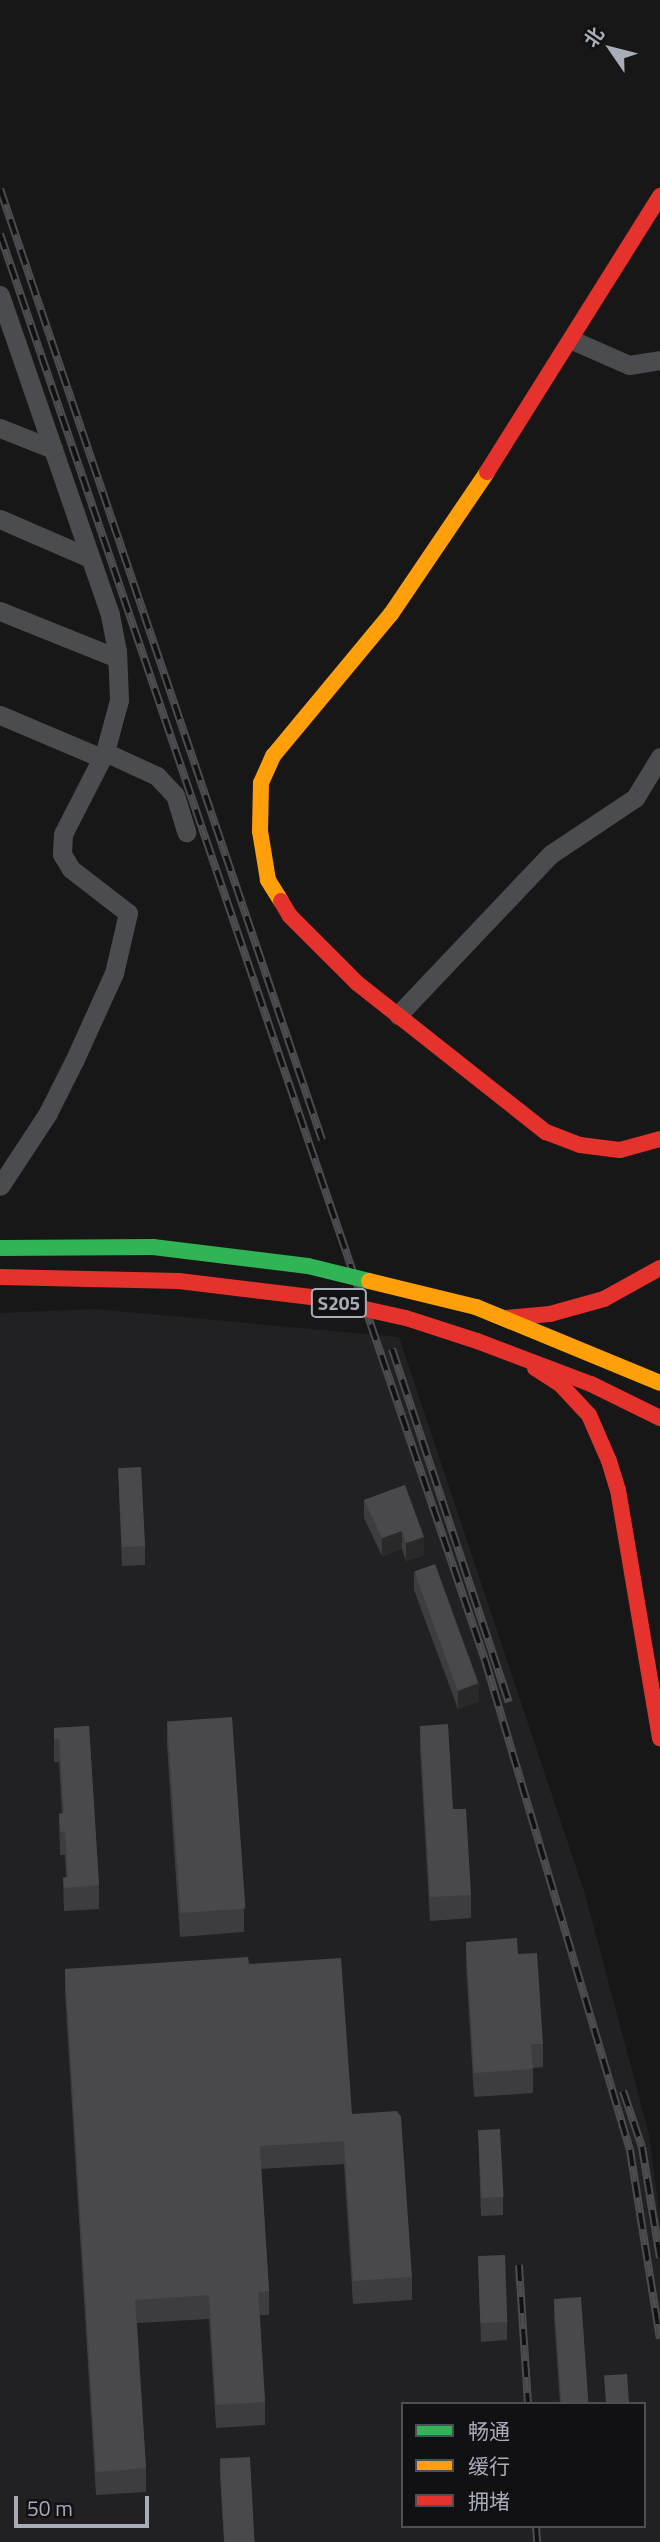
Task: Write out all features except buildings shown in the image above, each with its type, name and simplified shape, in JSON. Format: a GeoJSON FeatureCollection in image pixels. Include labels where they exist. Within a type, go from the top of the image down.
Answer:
{"type":"FeatureCollection","features":[{"type":"Feature","properties":{"kind":"main road"},"geometry":{"type":"LineString","coordinates":[[660,195],[572,340],[391,614],[273,756],[261,783],[260,831],[268,880],[290,916],[357,983],[546,1132],[580,1144],[620,1150],[660,1139]]}},
{"type":"Feature","properties":{"kind":"main road","name":"S205"},"geometry":{"type":"LineString","coordinates":[[0,1248],[153,1247],[252,1256],[409,1289],[506,1318],[660,1383]]}},
{"type":"Feature","properties":{"kind":"main road"},"geometry":{"type":"LineString","coordinates":[[506,1318],[550,1314],[604,1299],[660,1268]]}},
{"type":"Feature","properties":{"kind":"main road","name":"S205"},"geometry":{"type":"LineString","coordinates":[[0,1277],[178,1281],[311,1297],[406,1318],[517,1356],[591,1384],[660,1418]]}},
{"type":"Feature","properties":{"kind":"main road"},"geometry":{"type":"LineString","coordinates":[[517,1356],[561,1385],[589,1415],[609,1461],[618,1490],[638,1628],[660,1738]]}},
{"type":"Feature","properties":{"kind":"street"},"geometry":{"type":"LineString","coordinates":[[0,295],[110,615],[117,658],[118,700],[104,755],[63,834],[62,854],[71,869],[128,913],[114,973],[74,1061],[48,1113],[0,1186]]}},
{"type":"Feature","properties":{"kind":"street"},"geometry":{"type":"LineString","coordinates":[[572,340],[629,365],[660,360]]}},
{"type":"Feature","properties":{"kind":"street"},"geometry":{"type":"LineString","coordinates":[[0,428],[53,449]]}},
{"type":"Feature","properties":{"kind":"street"},"geometry":{"type":"LineString","coordinates":[[0,519],[90,558]]}},
{"type":"Feature","properties":{"kind":"street"},"geometry":{"type":"LineString","coordinates":[[0,611],[117,658]]}},
{"type":"Feature","properties":{"kind":"street"},"geometry":{"type":"LineString","coordinates":[[0,715],[157,776],[176,795],[186,832]]}},
{"type":"Feature","properties":{"kind":"street"},"geometry":{"type":"LineString","coordinates":[[398,1015],[551,855],[635,797],[660,757]]}},
{"type":"Feature","properties":{"kind":"shaded area"},"geometry":{"type":"Polygon","coordinates":[[[94,1309],[399,1337],[585,1894],[649,2134],[660,2218],[660,2542],[0,2542],[0,1313],[94,1309]]]}},
{"type":"Feature","properties":{"kind":"railway"},"geometry":{"type":"LineString","coordinates":[[0,189],[322,1140]]}},
{"type":"Feature","properties":{"kind":"railway"},"geometry":{"type":"LineString","coordinates":[[0,234],[485,1660],[630,2150],[660,2339]]}},
{"type":"Feature","properties":{"kind":"railway"},"geometry":{"type":"LineString","coordinates":[[392,1349],[509,1702]]}},
{"type":"Feature","properties":{"kind":"railway"},"geometry":{"type":"LineString","coordinates":[[623,2091],[642,2147],[660,2258]]}},
{"type":"Feature","properties":{"kind":"railway"},"geometry":{"type":"LineString","coordinates":[[519,2265],[528,2402]]}},
{"type":"Feature","properties":{"kind":"railway"},"geometry":{"type":"LineString","coordinates":[[536,2528],[537,2542]]}},
{"type":"Feature","properties":{"kind":"traffic: slow"},"geometry":{"type":"LineString","coordinates":[[281,901],[268,880],[260,831],[261,783],[273,756],[391,614],[487,472]]}},
{"type":"Feature","properties":{"kind":"traffic: slow"},"geometry":{"type":"LineString","coordinates":[[369,1281],[476,1307],[660,1383]]}},
{"type":"Feature","properties":{"kind":"traffic: jam"},"geometry":{"type":"LineString","coordinates":[[487,472],[660,196]]}},
{"type":"Feature","properties":{"kind":"traffic: jam"},"geometry":{"type":"LineString","coordinates":[[281,901],[290,916],[357,983],[546,1132],[580,1145],[620,1150],[660,1139]]}},
{"type":"Feature","properties":{"kind":"traffic: jam"},"geometry":{"type":"LineString","coordinates":[[506,1318],[550,1314],[604,1299],[660,1268]]}},
{"type":"Feature","properties":{"kind":"traffic: jam"},"geometry":{"type":"LineString","coordinates":[[0,1277],[179,1281],[311,1297],[406,1318],[477,1341],[591,1384],[660,1418]]}},
{"type":"Feature","properties":{"kind":"traffic: jam"},"geometry":{"type":"LineString","coordinates":[[535,1368],[561,1385],[589,1415],[609,1461],[618,1490],[660,1738]]}},
{"type":"Feature","properties":{"kind":"traffic: fast"},"geometry":{"type":"LineString","coordinates":[[0,1248],[153,1247],[308,1266],[369,1281]]}}]}
